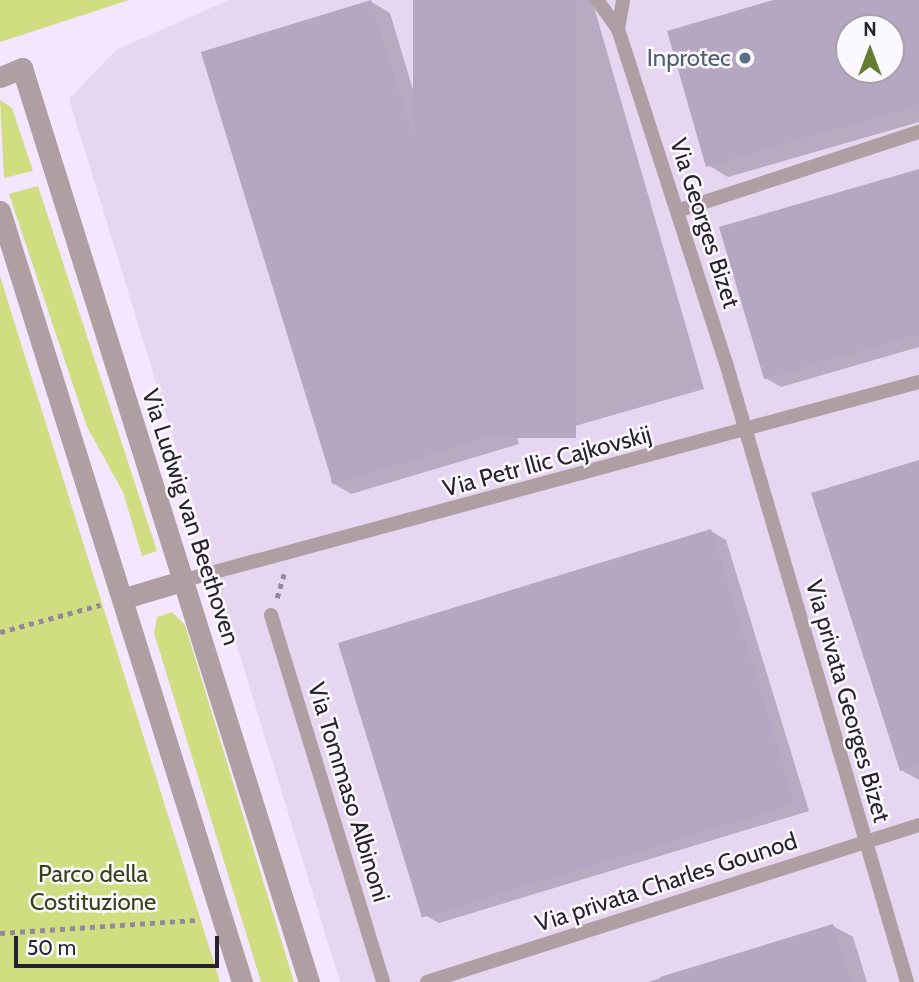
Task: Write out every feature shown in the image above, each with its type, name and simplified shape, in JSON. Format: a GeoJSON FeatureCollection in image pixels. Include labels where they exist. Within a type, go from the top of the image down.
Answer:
{"type":"FeatureCollection","features":[{"type":"Feature","properties":{"kind":"street","name":"Via Ludwig van Beethoven"},"geometry":{"type":"LineString","coordinates":[[0,77],[22,68],[185,580],[309,982]]}},
{"type":"Feature","properties":{"kind":"street"},"geometry":{"type":"LineString","coordinates":[[0,211],[125,598],[242,982]]}},
{"type":"Feature","properties":{"kind":"street"},"geometry":{"type":"LineString","coordinates":[[125,598],[185,580]]}},
{"type":"Feature","properties":{"kind":"lane","name":"Via Georges Bizet"},"geometry":{"type":"LineString","coordinates":[[597,0],[618,29],[747,432]]}},
{"type":"Feature","properties":{"kind":"lane","name":"Via Georges Bizet"},"geometry":{"type":"LineString","coordinates":[[618,29],[623,0]]}},
{"type":"Feature","properties":{"kind":"lane"},"geometry":{"type":"LineString","coordinates":[[677,211],[919,132]]}},
{"type":"Feature","properties":{"kind":"lane","name":"Via Petr Ilic Cajkovskij"},"geometry":{"type":"LineString","coordinates":[[185,580],[747,432],[919,382]]}},
{"type":"Feature","properties":{"kind":"lane","name":"Via privata Georges Bizet"},"geometry":{"type":"LineString","coordinates":[[747,432],[907,982]]}},
{"type":"Feature","properties":{"kind":"lane","name":"Via Tommaso Albinoni"},"geometry":{"type":"LineString","coordinates":[[271,615],[383,982]]}},
{"type":"Feature","properties":{"kind":"lane","name":"Via privata Charles Gounod"},"geometry":{"type":"LineString","coordinates":[[427,982],[919,825]]}},
{"type":"Feature","properties":{"kind":"path"},"geometry":{"type":"LineString","coordinates":[[271,615],[291,552]]}},
{"type":"Feature","properties":{"kind":"path"},"geometry":{"type":"LineString","coordinates":[[0,632],[125,598]]}},
{"type":"Feature","properties":{"kind":"path"},"geometry":{"type":"LineString","coordinates":[[0,933],[223,918]]}},
{"type":"Feature","properties":{"kind":"shaded area"},"geometry":{"type":"Polygon","coordinates":[[[229,0],[919,0],[919,982],[340,982],[69,99],[116,50],[229,0]]]}},
{"type":"Feature","properties":{"kind":"green space"},"geometry":{"type":"Polygon","coordinates":[[[0,0],[129,0],[0,42],[0,0]]]}},
{"type":"Feature","properties":{"kind":"green space"},"geometry":{"type":"Polygon","coordinates":[[[0,100],[12,108],[33,171],[4,178],[0,100]]]}},
{"type":"Feature","properties":{"kind":"green space"},"geometry":{"type":"Polygon","coordinates":[[[38,186],[157,551],[142,556],[123,492],[87,427],[9,194],[38,186]]]}},
{"type":"Feature","properties":{"kind":"green space","name":"Parco della Costituzione"},"geometry":{"type":"Polygon","coordinates":[[[0,276],[220,982],[0,982],[0,276]]]}},
{"type":"Feature","properties":{"kind":"green space"},"geometry":{"type":"Polygon","coordinates":[[[172,612],[185,625],[294,982],[261,982],[154,633],[157,617],[172,612]]]}},
{"type":"Feature","properties":{"kind":"building"},"geometry":{"type":"Polygon","coordinates":[[[371,0],[503,432],[333,484],[201,52],[371,0]]]}},
{"type":"Feature","properties":{"kind":"building"},"geometry":{"type":"Polygon","coordinates":[[[413,0],[576,0],[576,438],[413,438],[413,0]]]}},
{"type":"Feature","properties":{"kind":"building"},"geometry":{"type":"Polygon","coordinates":[[[773,0],[919,0],[919,105],[706,167],[667,31],[773,0]]]}},
{"type":"Feature","properties":{"kind":"building"},"geometry":{"type":"Polygon","coordinates":[[[919,169],[919,334],[764,379],[719,227],[919,169]]]}},
{"type":"Feature","properties":{"kind":"building"},"geometry":{"type":"Polygon","coordinates":[[[919,460],[919,765],[900,771],[811,493],[919,460]]]}},
{"type":"Feature","properties":{"kind":"building"},"geometry":{"type":"Polygon","coordinates":[[[711,529],[795,803],[422,917],[338,643],[711,529]]]}},
{"type":"Feature","properties":{"kind":"building"},"geometry":{"type":"Polygon","coordinates":[[[833,924],[851,982],[660,982],[660,977],[833,924]]]}},
{"type":"Feature","properties":{"kind":"place","name":"Inprotec"},"geometry":{"type":"Point","coordinates":[745,58]}}]}
